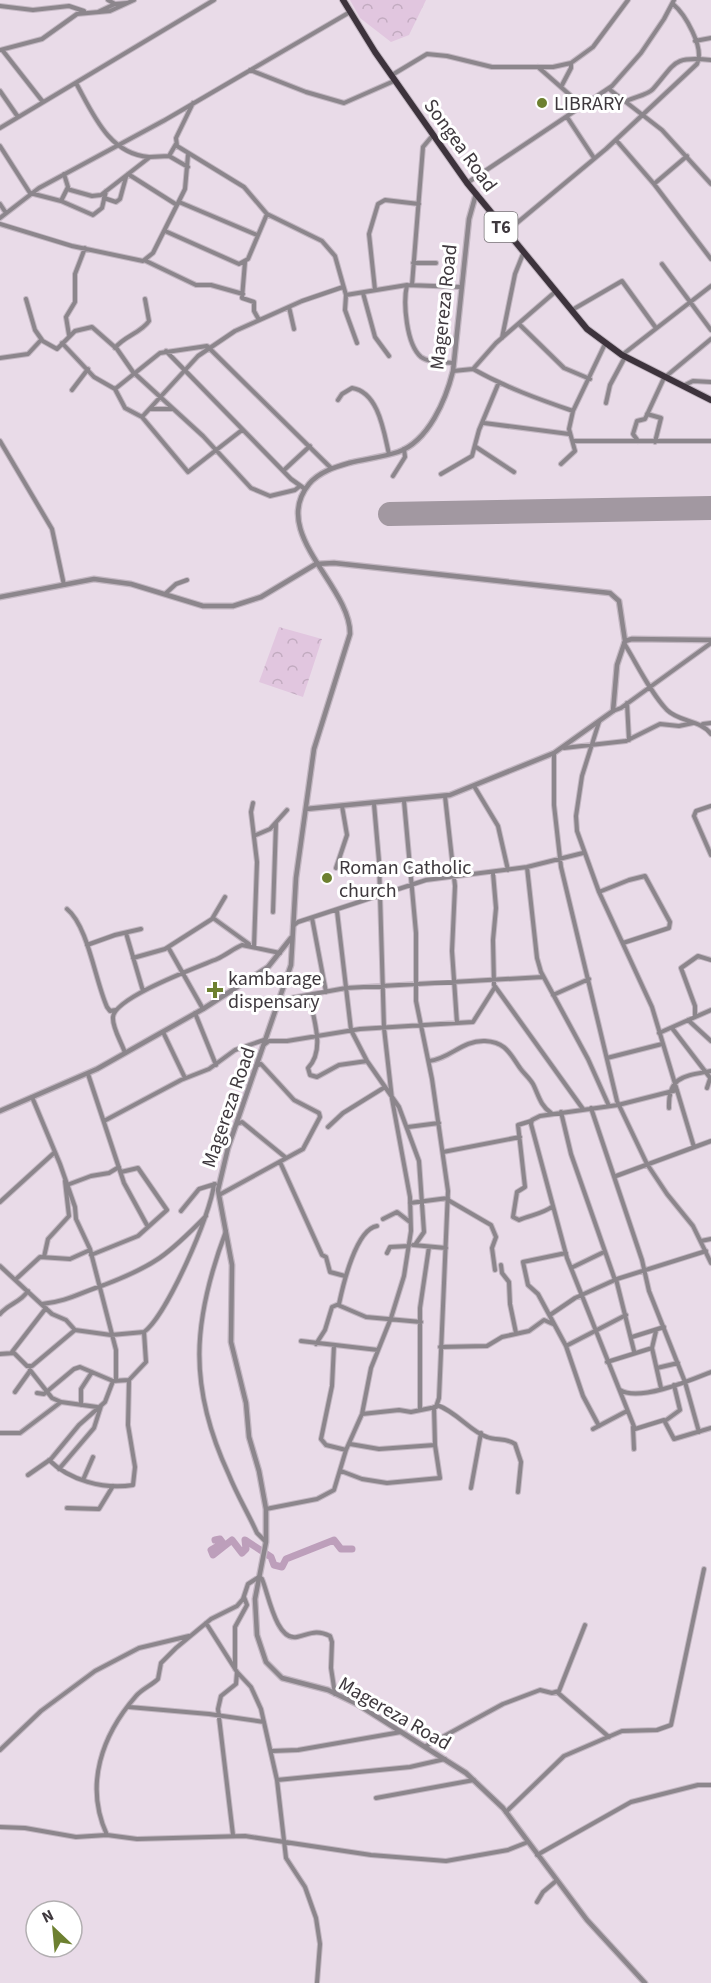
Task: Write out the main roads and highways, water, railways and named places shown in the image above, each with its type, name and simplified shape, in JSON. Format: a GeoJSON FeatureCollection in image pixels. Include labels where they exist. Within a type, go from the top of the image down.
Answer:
{"type":"FeatureCollection","features":[{"type":"Feature","properties":{"kind":"highway","name":"Songea Road"},"geometry":{"type":"LineString","coordinates":[[343,0],[393,78],[467,183],[571,311],[605,344],[664,378],[711,400]]}},
{"type":"Feature","properties":{"kind":"waterway"},"geometry":{"type":"LineString","coordinates":[[215,1540],[220,1539],[223,1543],[211,1550],[213,1555],[232,1540],[242,1553],[246,1549],[245,1540],[271,1557],[274,1565],[282,1567],[286,1559],[334,1540],[341,1549],[352,1549]]}},
{"type":"Feature","properties":{"kind":"place","name":"LIBRARY"},"geometry":{"type":"Point","coordinates":[542,103]}},
{"type":"Feature","properties":{"kind":"place","name":"Roman Catholic church"},"geometry":{"type":"Point","coordinates":[327,878]}},
{"type":"Feature","properties":{"kind":"place","name":"kambarage dispensary"},"geometry":{"type":"Point","coordinates":[215,990]}}]}
